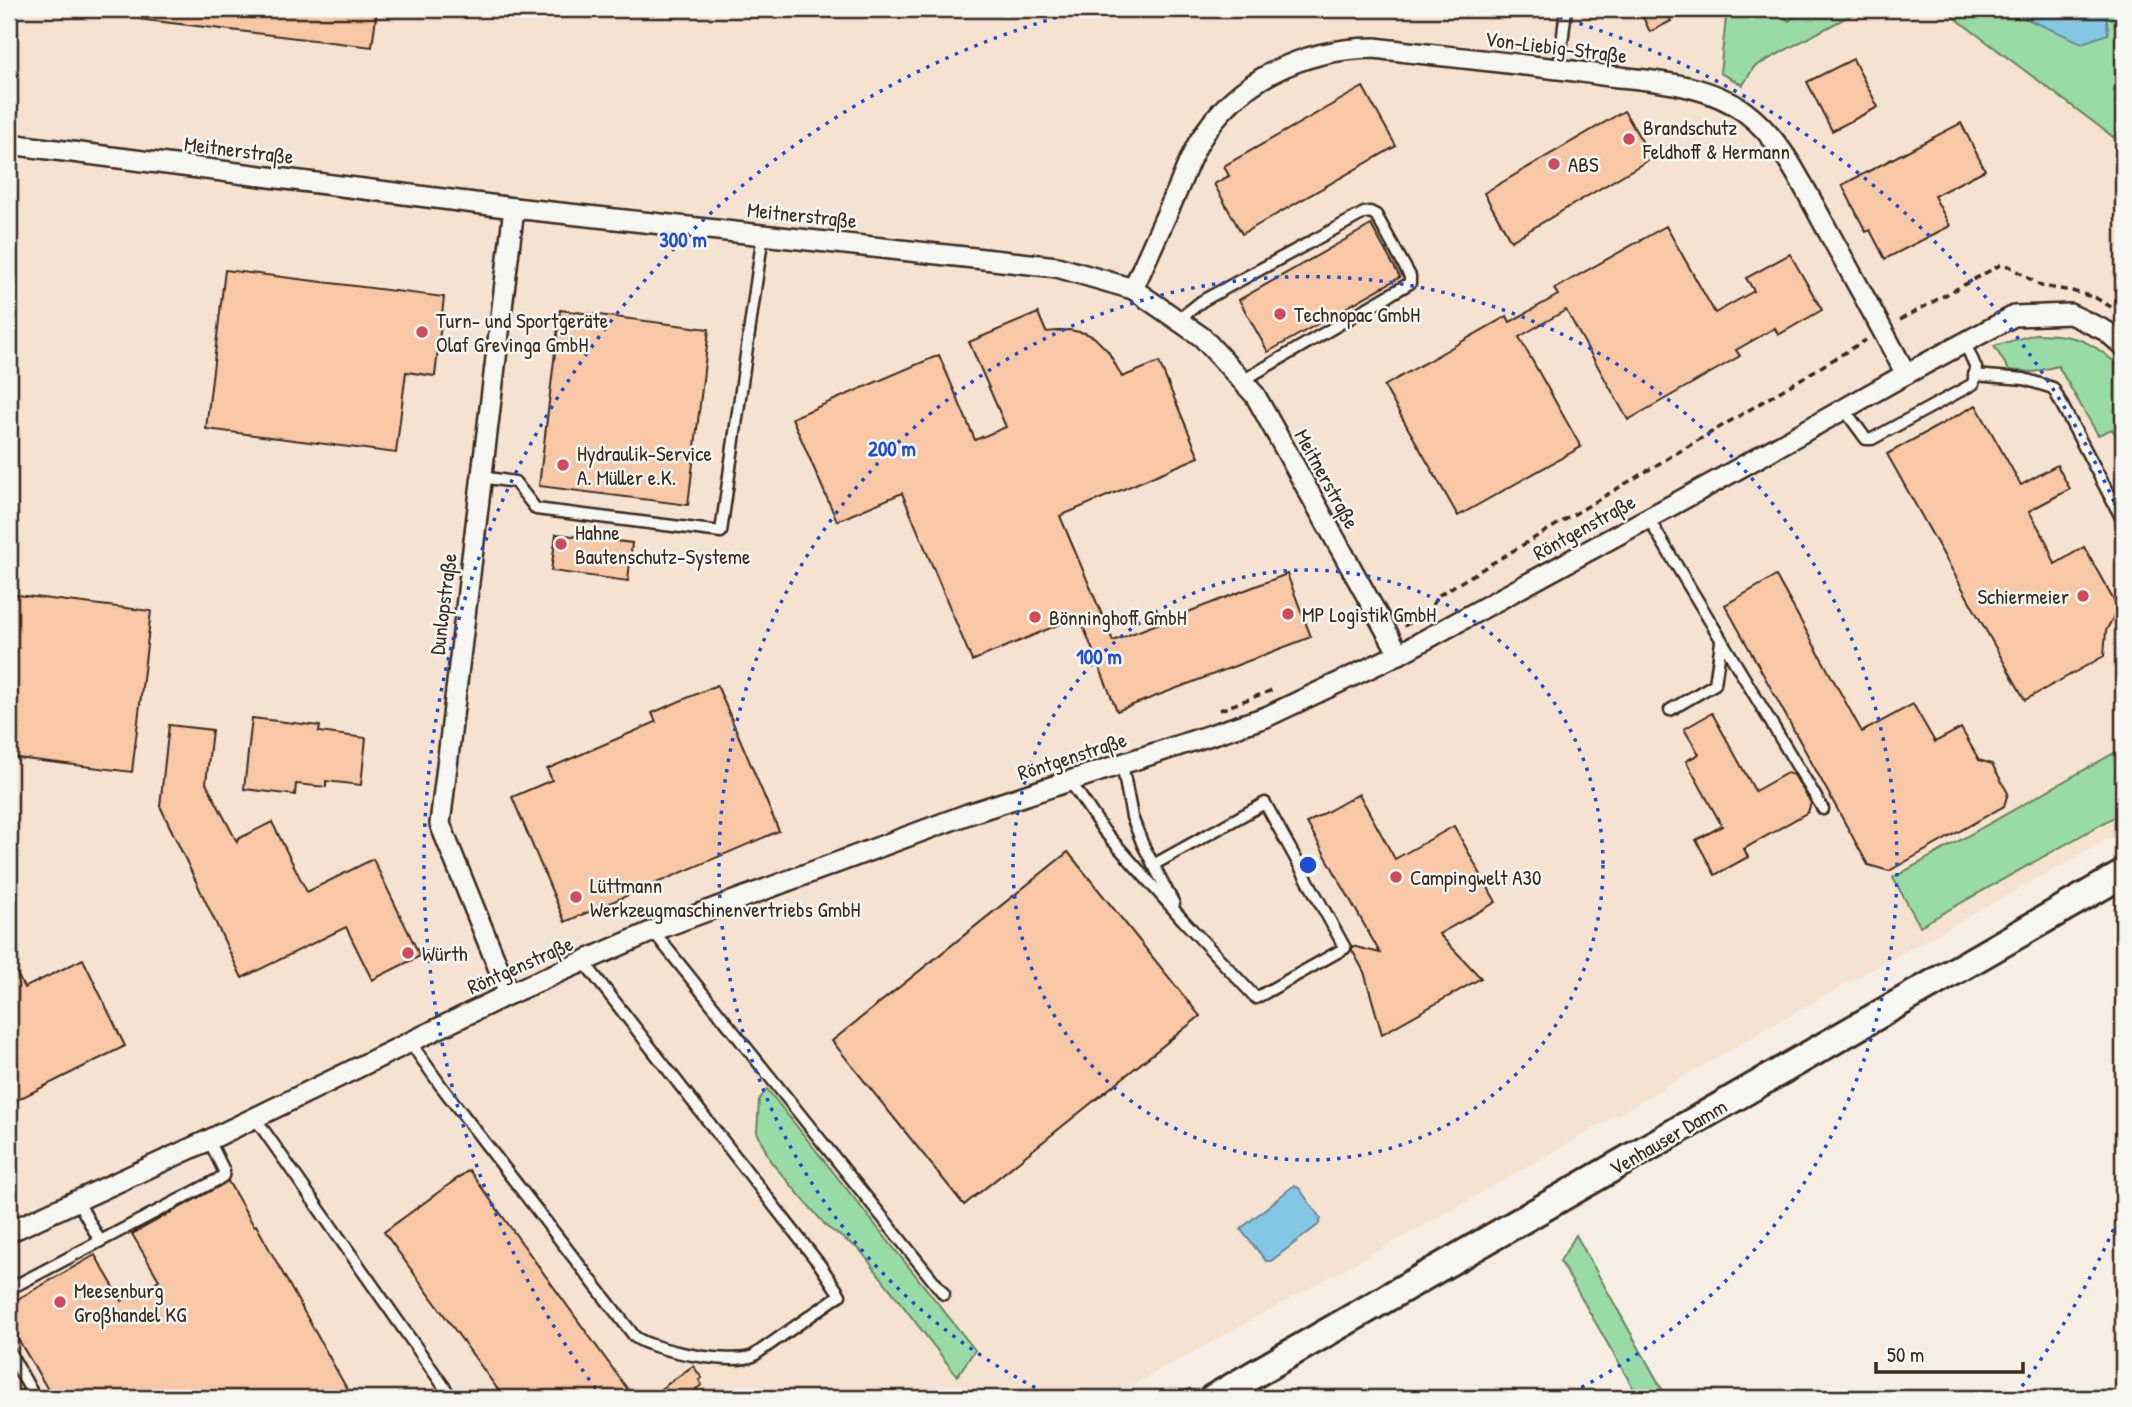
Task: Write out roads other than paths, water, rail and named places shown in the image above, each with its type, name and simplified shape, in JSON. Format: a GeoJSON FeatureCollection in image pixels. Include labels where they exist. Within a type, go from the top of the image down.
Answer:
{"type":"FeatureCollection","features":[{"type":"Feature","properties":{"kind":"main road","name":"Venhauser Damm"},"geometry":{"type":"LineString","coordinates":[[1213,1398],[2123,874]]}},
{"type":"Feature","properties":{"kind":"street","name":"Von-Liebig-Straße"},"geometry":{"type":"LineString","coordinates":[[1133,289],[1199,142],[1219,115],[1251,84],[1287,64],[1350,48],[1374,48],[1673,85],[1704,92],[1745,112],[1769,135],[1795,172],[1906,374]]}},
{"type":"Feature","properties":{"kind":"street","name":"Meitnerstraße"},"geometry":{"type":"LineString","coordinates":[[9,144],[514,208],[1057,267],[1133,289],[1202,337],[1255,395],[1399,653]]}},
{"type":"Feature","properties":{"kind":"street","name":"Dunlopstraße"},"geometry":{"type":"LineString","coordinates":[[509,994],[440,824],[514,208]]}},
{"type":"Feature","properties":{"kind":"street","name":"Röntgenstraße"},"geometry":{"type":"LineString","coordinates":[[9,1232],[209,1140],[509,994],[653,931],[968,814],[1266,717],[1399,653],[2014,316],[2070,314],[2106,331],[2123,346]]}},
{"type":"Feature","properties":{"kind":"lane"},"geometry":{"type":"LineString","coordinates":[[1559,69],[1566,9]]}},
{"type":"Feature","properties":{"kind":"lane"},"geometry":{"type":"LineString","coordinates":[[1178,320],[1202,301],[1301,246],[1364,213],[1376,215],[1410,276],[1408,286],[1241,381]]}},
{"type":"Feature","properties":{"kind":"lane"},"geometry":{"type":"LineString","coordinates":[[481,477],[515,482],[536,509],[720,532],[763,234]]}},
{"type":"Feature","properties":{"kind":"lane"},"geometry":{"type":"LineString","coordinates":[[1844,409],[1866,439],[1872,439],[1973,384],[1976,368],[1965,343]]}},
{"type":"Feature","properties":{"kind":"lane"},"geometry":{"type":"LineString","coordinates":[[1974,375],[2024,379],[2053,388],[2123,521]]}},
{"type":"Feature","properties":{"kind":"lane"},"geometry":{"type":"LineString","coordinates":[[1648,518],[1823,809]]}},
{"type":"Feature","properties":{"kind":"lane"},"geometry":{"type":"LineString","coordinates":[[1670,710],[1715,684],[1721,642]]}},
{"type":"Feature","properties":{"kind":"lane"},"geometry":{"type":"LineString","coordinates":[[1122,764],[1132,817],[1153,866],[1183,920]]}},
{"type":"Feature","properties":{"kind":"lane"},"geometry":{"type":"LineString","coordinates":[[1070,781],[1104,831],[1256,998],[1346,947],[1265,803],[1153,866]]}},
{"type":"Feature","properties":{"kind":"lane"},"geometry":{"type":"LineString","coordinates":[[653,931],[944,1294]]}},
{"type":"Feature","properties":{"kind":"lane"},"geometry":{"type":"LineString","coordinates":[[410,1042],[448,1096],[635,1338],[658,1349],[739,1360],[753,1356],[840,1295],[792,1228],[584,961]]}},
{"type":"Feature","properties":{"kind":"lane"},"geometry":{"type":"LineString","coordinates":[[255,1118],[452,1398]]}},
{"type":"Feature","properties":{"kind":"lane"},"geometry":{"type":"LineString","coordinates":[[9,1289],[223,1175],[224,1171],[209,1140]]}},
{"type":"Feature","properties":{"kind":"lane"},"geometry":{"type":"LineString","coordinates":[[77,1200],[100,1241]]}},
{"type":"Feature","properties":{"kind":"lane"},"geometry":{"type":"LineString","coordinates":[[9,1351],[36,1398]]}},
{"type":"Feature","properties":{"kind":"water"},"geometry":{"type":"Polygon","coordinates":[[[2010,9],[2106,9],[2108,34],[2082,43],[2010,9]]]}},
{"type":"Feature","properties":{"kind":"water"},"geometry":{"type":"Polygon","coordinates":[[[1293,1186],[1299,1188],[1321,1219],[1318,1225],[1271,1261],[1266,1261],[1241,1230],[1293,1186]]]}},
{"type":"Feature","properties":{"kind":"place","name":"Brandschutz Feldhoff & Hermann"},"geometry":{"type":"Point","coordinates":[1629,139]}},
{"type":"Feature","properties":{"kind":"place","name":"ABS"},"geometry":{"type":"Point","coordinates":[1554,164]}},
{"type":"Feature","properties":{"kind":"place","name":"Technopac GmbH"},"geometry":{"type":"Point","coordinates":[1280,314]}},
{"type":"Feature","properties":{"kind":"place","name":"Turn- und Sportgeräte Olaf Grevinga GmbH"},"geometry":{"type":"Point","coordinates":[422,332]}},
{"type":"Feature","properties":{"kind":"place","name":"Hydraulik-Service A. Müller e.K."},"geometry":{"type":"Point","coordinates":[563,465]}},
{"type":"Feature","properties":{"kind":"place","name":"Hahne Bautenschutz-Systeme"},"geometry":{"type":"Point","coordinates":[561,544]}},
{"type":"Feature","properties":{"kind":"place","name":"Schiermeier"},"geometry":{"type":"Point","coordinates":[2083,596]}},
{"type":"Feature","properties":{"kind":"place","name":"MP Logistik GmbH"},"geometry":{"type":"Point","coordinates":[1288,614]}},
{"type":"Feature","properties":{"kind":"place","name":"Bönninghoff GmbH"},"geometry":{"type":"Point","coordinates":[1035,617]}},
{"type":"Feature","properties":{"kind":"place","name":"Campingwelt A30"},"geometry":{"type":"Point","coordinates":[1396,877]}},
{"type":"Feature","properties":{"kind":"place","name":"Lüttmann Werkzeugmaschinenvertriebs GmbH"},"geometry":{"type":"Point","coordinates":[576,897]}},
{"type":"Feature","properties":{"kind":"place","name":"Würth"},"geometry":{"type":"Point","coordinates":[408,953]}},
{"type":"Feature","properties":{"kind":"place","name":"Meesenburg Großhandel KG"},"geometry":{"type":"Point","coordinates":[60,1302]}}]}
